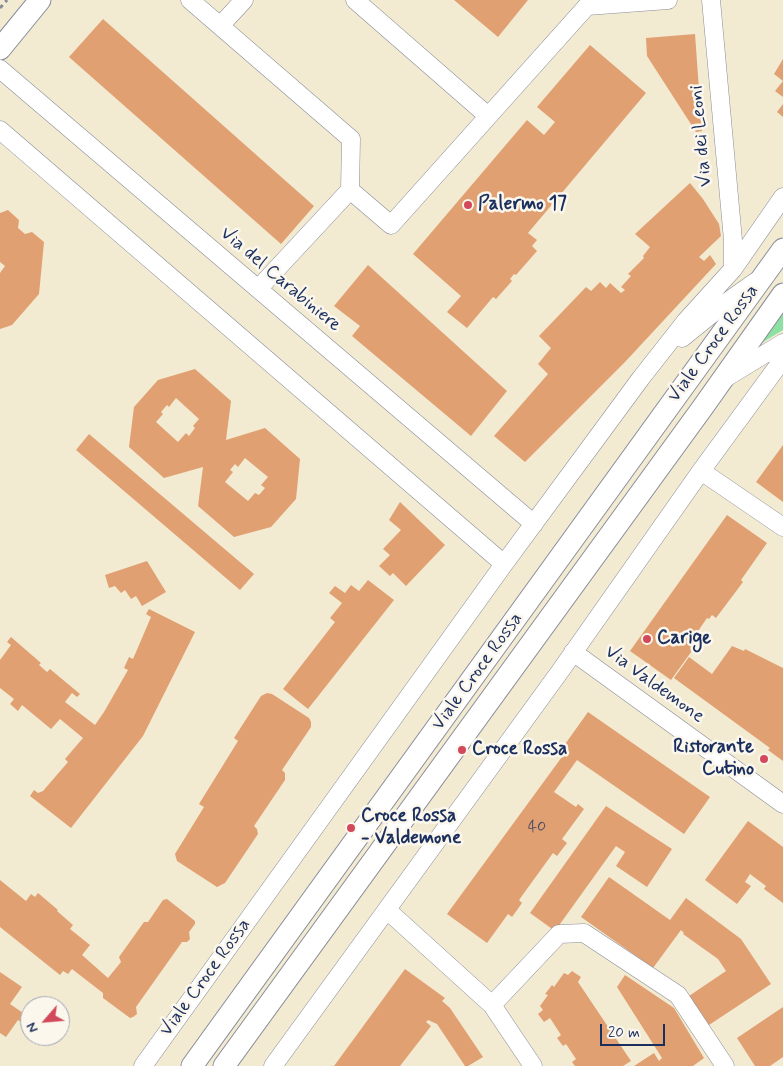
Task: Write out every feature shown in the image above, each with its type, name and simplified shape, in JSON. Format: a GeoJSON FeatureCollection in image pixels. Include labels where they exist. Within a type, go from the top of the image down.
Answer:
{"type":"FeatureCollection","features":[{"type":"Feature","properties":{"kind":"street"},"geometry":{"type":"LineString","coordinates":[[0,49],[40,0]]}},
{"type":"Feature","properties":{"kind":"street"},"geometry":{"type":"LineString","coordinates":[[190,0],[351,139],[350,190],[258,290]]}},
{"type":"Feature","properties":{"kind":"street"},"geometry":{"type":"LineString","coordinates":[[220,26],[244,0]]}},
{"type":"Feature","properties":{"kind":"street"},"geometry":{"type":"LineString","coordinates":[[355,0],[488,116]]}},
{"type":"Feature","properties":{"kind":"street"},"geometry":{"type":"LineString","coordinates":[[350,190],[391,225],[587,6],[668,0]]}},
{"type":"Feature","properties":{"kind":"street","name":"Via dei Leoni"},"geometry":{"type":"LineString","coordinates":[[712,0],[733,240],[733,269]]}},
{"type":"Feature","properties":{"kind":"street","name":"Via del Carabiniere"},"geometry":{"type":"LineString","coordinates":[[0,69],[534,524]]}},
{"type":"Feature","properties":{"kind":"street"},"geometry":{"type":"LineString","coordinates":[[0,130],[504,564]]}},
{"type":"Feature","properties":{"kind":"street","name":"Viale Croce Rossa"},"geometry":{"type":"LineString","coordinates":[[143,1066],[504,564],[685,322],[733,269],[783,197]]}},
{"type":"Feature","properties":{"kind":"street","name":"Viale Croce Rossa"},"geometry":{"type":"LineString","coordinates":[[192,1066],[498,646],[783,249]]}},
{"type":"Feature","properties":{"kind":"street","name":"Viale Croce Rossa"},"geometry":{"type":"LineString","coordinates":[[658,357],[724,304],[762,278]]}},
{"type":"Feature","properties":{"kind":"street","name":"Viale Croce Rossa"},"geometry":{"type":"LineString","coordinates":[[224,1066],[783,294]]}},
{"type":"Feature","properties":{"kind":"street"},"geometry":{"type":"LineString","coordinates":[[722,380],[783,343]]}},
{"type":"Feature","properties":{"kind":"street"},"geometry":{"type":"LineString","coordinates":[[273,1066],[783,359]]}},
{"type":"Feature","properties":{"kind":"street"},"geometry":{"type":"LineString","coordinates":[[702,471],[783,527]]}},
{"type":"Feature","properties":{"kind":"street","name":"Via Valdemone"},"geometry":{"type":"LineString","coordinates":[[573,652],[783,804]]}},
{"type":"Feature","properties":{"kind":"street"},"geometry":{"type":"LineString","coordinates":[[387,910],[492,1005],[532,1066]]}},
{"type":"Feature","properties":{"kind":"street"},"geometry":{"type":"LineString","coordinates":[[492,1005],[559,934],[584,933],[678,995],[725,1066]]}},
{"type":"Feature","properties":{"kind":"path"},"geometry":{"type":"LineString","coordinates":[[0,8],[7,0]]}},
{"type":"Feature","properties":{"kind":"green space"},"geometry":{"type":"Polygon","coordinates":[[[783,310],[783,330],[758,345],[783,310]]]}},
{"type":"Feature","properties":{"kind":"building"},"geometry":{"type":"Polygon","coordinates":[[[454,0],[528,0],[498,37],[454,0]]]}},
{"type":"Feature","properties":{"kind":"building"},"geometry":{"type":"Polygon","coordinates":[[[103,19],[314,206],[281,244],[69,57],[103,19]]]}},
{"type":"Feature","properties":{"kind":"building"},"geometry":{"type":"Polygon","coordinates":[[[695,34],[702,131],[696,132],[647,56],[646,38],[695,34]]]}},
{"type":"Feature","properties":{"kind":"building"},"geometry":{"type":"Polygon","coordinates":[[[590,45],[646,93],[528,233],[537,240],[532,246],[537,251],[516,275],[514,274],[510,279],[512,281],[496,299],[493,297],[467,328],[447,312],[461,296],[413,254],[527,120],[544,135],[555,122],[537,107],[590,45]]]}},
{"type":"Feature","properties":{"kind":"building"},"geometry":{"type":"Polygon","coordinates":[[[783,59],[783,81],[774,74],[783,59]]]}},
{"type":"Feature","properties":{"kind":"building"},"geometry":{"type":"Polygon","coordinates":[[[783,81],[783,97],[775,91],[783,81]]]}},
{"type":"Feature","properties":{"kind":"building"},"geometry":{"type":"Polygon","coordinates":[[[783,104],[783,117],[777,112],[783,104]]]}},
{"type":"Feature","properties":{"kind":"building"},"geometry":{"type":"Polygon","coordinates":[[[690,183],[719,224],[721,236],[699,257],[704,261],[710,255],[716,264],[625,362],[525,462],[494,436],[548,374],[538,364],[551,348],[539,336],[586,287],[591,291],[600,282],[606,288],[610,283],[621,293],[625,290],[621,287],[631,276],[628,274],[644,258],[643,256],[650,247],[635,234],[690,183]]]}},
{"type":"Feature","properties":{"kind":"building"},"geometry":{"type":"Polygon","coordinates":[[[8,210],[19,220],[18,228],[25,234],[32,232],[44,242],[39,294],[12,325],[0,329],[0,273],[5,266],[0,262],[0,213],[8,210]]]}},
{"type":"Feature","properties":{"kind":"building"},"geometry":{"type":"Polygon","coordinates":[[[368,265],[507,391],[471,436],[352,336],[360,326],[334,306],[368,265]]]}},
{"type":"Feature","properties":{"kind":"building"},"geometry":{"type":"Polygon","coordinates":[[[195,369],[231,401],[226,440],[265,428],[300,459],[296,499],[271,527],[234,537],[198,506],[203,467],[164,478],[129,447],[134,407],[158,380],[195,369]],[[176,398],[169,407],[167,405],[161,412],[163,414],[156,422],[178,442],[186,433],[189,436],[195,428],[193,426],[199,419],[176,398]],[[245,458],[238,467],[235,464],[230,470],[233,472],[225,482],[248,501],[255,493],[259,495],[265,488],[261,485],[268,477],[245,458]]]}},
{"type":"Feature","properties":{"kind":"building"},"geometry":{"type":"Polygon","coordinates":[[[89,434],[254,574],[240,590],[76,450],[89,434]]]}},
{"type":"Feature","properties":{"kind":"building"},"geometry":{"type":"Polygon","coordinates":[[[783,445],[783,502],[756,482],[783,445]]]}},
{"type":"Feature","properties":{"kind":"building"},"geometry":{"type":"Polygon","coordinates":[[[400,502],[445,545],[406,586],[393,573],[390,576],[379,566],[390,555],[383,549],[401,530],[389,520],[400,502]]]}},
{"type":"Feature","properties":{"kind":"building"},"geometry":{"type":"Polygon","coordinates":[[[727,515],[767,543],[741,580],[743,582],[716,618],[712,615],[709,619],[707,618],[694,637],[699,641],[671,680],[630,651],[727,515]]]}},
{"type":"Feature","properties":{"kind":"building"},"geometry":{"type":"Polygon","coordinates":[[[147,561],[166,592],[142,606],[136,596],[131,599],[125,590],[121,593],[115,586],[109,588],[105,575],[147,561]]]}},
{"type":"Feature","properties":{"kind":"building"},"geometry":{"type":"Polygon","coordinates":[[[368,580],[394,600],[308,709],[283,689],[335,622],[330,618],[342,603],[329,593],[335,586],[345,593],[351,585],[359,591],[368,580]]]}},
{"type":"Feature","properties":{"kind":"building"},"geometry":{"type":"Polygon","coordinates":[[[149,609],[195,632],[143,736],[71,828],[30,796],[34,790],[38,793],[43,791],[68,762],[65,759],[83,738],[60,719],[51,729],[22,705],[18,711],[10,704],[14,699],[0,688],[0,660],[11,645],[7,642],[11,637],[41,663],[39,665],[47,672],[50,669],[80,694],[77,697],[72,693],[65,702],[95,725],[128,670],[124,668],[129,657],[133,659],[151,617],[146,614],[149,609]]]}},
{"type":"Feature","properties":{"kind":"building"},"geometry":{"type":"Polygon","coordinates":[[[732,646],[744,651],[745,649],[783,668],[783,761],[768,750],[770,748],[674,678],[689,657],[712,674],[732,646]]]}},
{"type":"Feature","properties":{"kind":"building"},"geometry":{"type":"Polygon","coordinates":[[[267,693],[272,694],[309,718],[311,727],[282,770],[285,773],[285,780],[254,826],[258,834],[225,883],[217,887],[177,861],[175,854],[204,807],[199,804],[238,741],[234,738],[261,696],[267,693]]]}},
{"type":"Feature","properties":{"kind":"building"},"geometry":{"type":"Polygon","coordinates":[[[588,712],[710,797],[684,834],[577,760],[554,792],[576,807],[578,804],[584,809],[562,839],[567,843],[557,856],[553,853],[519,900],[522,903],[512,917],[508,914],[487,943],[447,914],[567,750],[563,747],[588,712]]]}},
{"type":"Feature","properties":{"kind":"building"},"geometry":{"type":"Polygon","coordinates":[[[606,806],[672,849],[647,887],[616,866],[625,852],[616,846],[555,931],[530,913],[606,806]]]}},
{"type":"Feature","properties":{"kind":"building"},"geometry":{"type":"Polygon","coordinates":[[[748,821],[783,847],[783,903],[764,889],[766,886],[750,874],[745,882],[751,886],[737,904],[705,880],[748,821]]]}},
{"type":"Feature","properties":{"kind":"building"},"geometry":{"type":"Polygon","coordinates":[[[609,877],[670,920],[686,898],[741,939],[771,984],[709,1025],[689,996],[726,971],[718,959],[683,934],[681,930],[653,968],[581,917],[609,877]]]}},
{"type":"Feature","properties":{"kind":"building"},"geometry":{"type":"Polygon","coordinates":[[[0,880],[26,901],[31,894],[35,897],[38,893],[58,910],[73,925],[70,929],[90,945],[82,955],[108,978],[121,962],[119,957],[144,922],[148,922],[163,900],[167,899],[195,921],[195,924],[189,932],[190,939],[187,942],[182,942],[136,1007],[137,1014],[130,1018],[103,998],[103,993],[72,969],[68,974],[63,971],[60,975],[0,927],[0,880]]]}},
{"type":"Feature","properties":{"kind":"building"},"geometry":{"type":"Polygon","coordinates":[[[405,969],[445,998],[442,1001],[450,1008],[483,1057],[465,1066],[437,1024],[428,1020],[426,1022],[431,1026],[400,1066],[334,1066],[405,969]]]}},
{"type":"Feature","properties":{"kind":"building"},"geometry":{"type":"Polygon","coordinates":[[[572,971],[581,977],[578,982],[631,1061],[623,1066],[575,1066],[572,1062],[576,1059],[566,1044],[563,1046],[557,1038],[561,1035],[550,1018],[544,1022],[538,1014],[543,1010],[540,1006],[548,995],[545,994],[552,985],[554,987],[564,973],[568,975],[572,971]]]}},
{"type":"Feature","properties":{"kind":"building"},"geometry":{"type":"Polygon","coordinates":[[[0,972],[22,987],[10,1004],[20,1011],[20,1021],[18,1020],[6,1037],[0,1033],[0,972]]]}},
{"type":"Feature","properties":{"kind":"building"},"geometry":{"type":"Polygon","coordinates":[[[625,975],[674,1008],[704,1058],[693,1066],[634,1066],[654,1053],[659,1061],[662,1058],[617,987],[625,975]]]}},
{"type":"Feature","properties":{"kind":"building"},"geometry":{"type":"Polygon","coordinates":[[[783,1007],[783,1057],[770,1066],[755,1066],[737,1038],[783,1007]]]}},
{"type":"Feature","properties":{"kind":"place","name":"Palermo 17"},"geometry":{"type":"Point","coordinates":[468,205]}},
{"type":"Feature","properties":{"kind":"place","name":"Carige"},"geometry":{"type":"Point","coordinates":[647,639]}},
{"type":"Feature","properties":{"kind":"place","name":"Croce Rossa"},"geometry":{"type":"Point","coordinates":[462,750]}},
{"type":"Feature","properties":{"kind":"place","name":"Ristorante Cutino"},"geometry":{"type":"Point","coordinates":[764,759]}},
{"type":"Feature","properties":{"kind":"place","name":"Croce Rossa - Valdemone"},"geometry":{"type":"Point","coordinates":[351,828]}}]}
